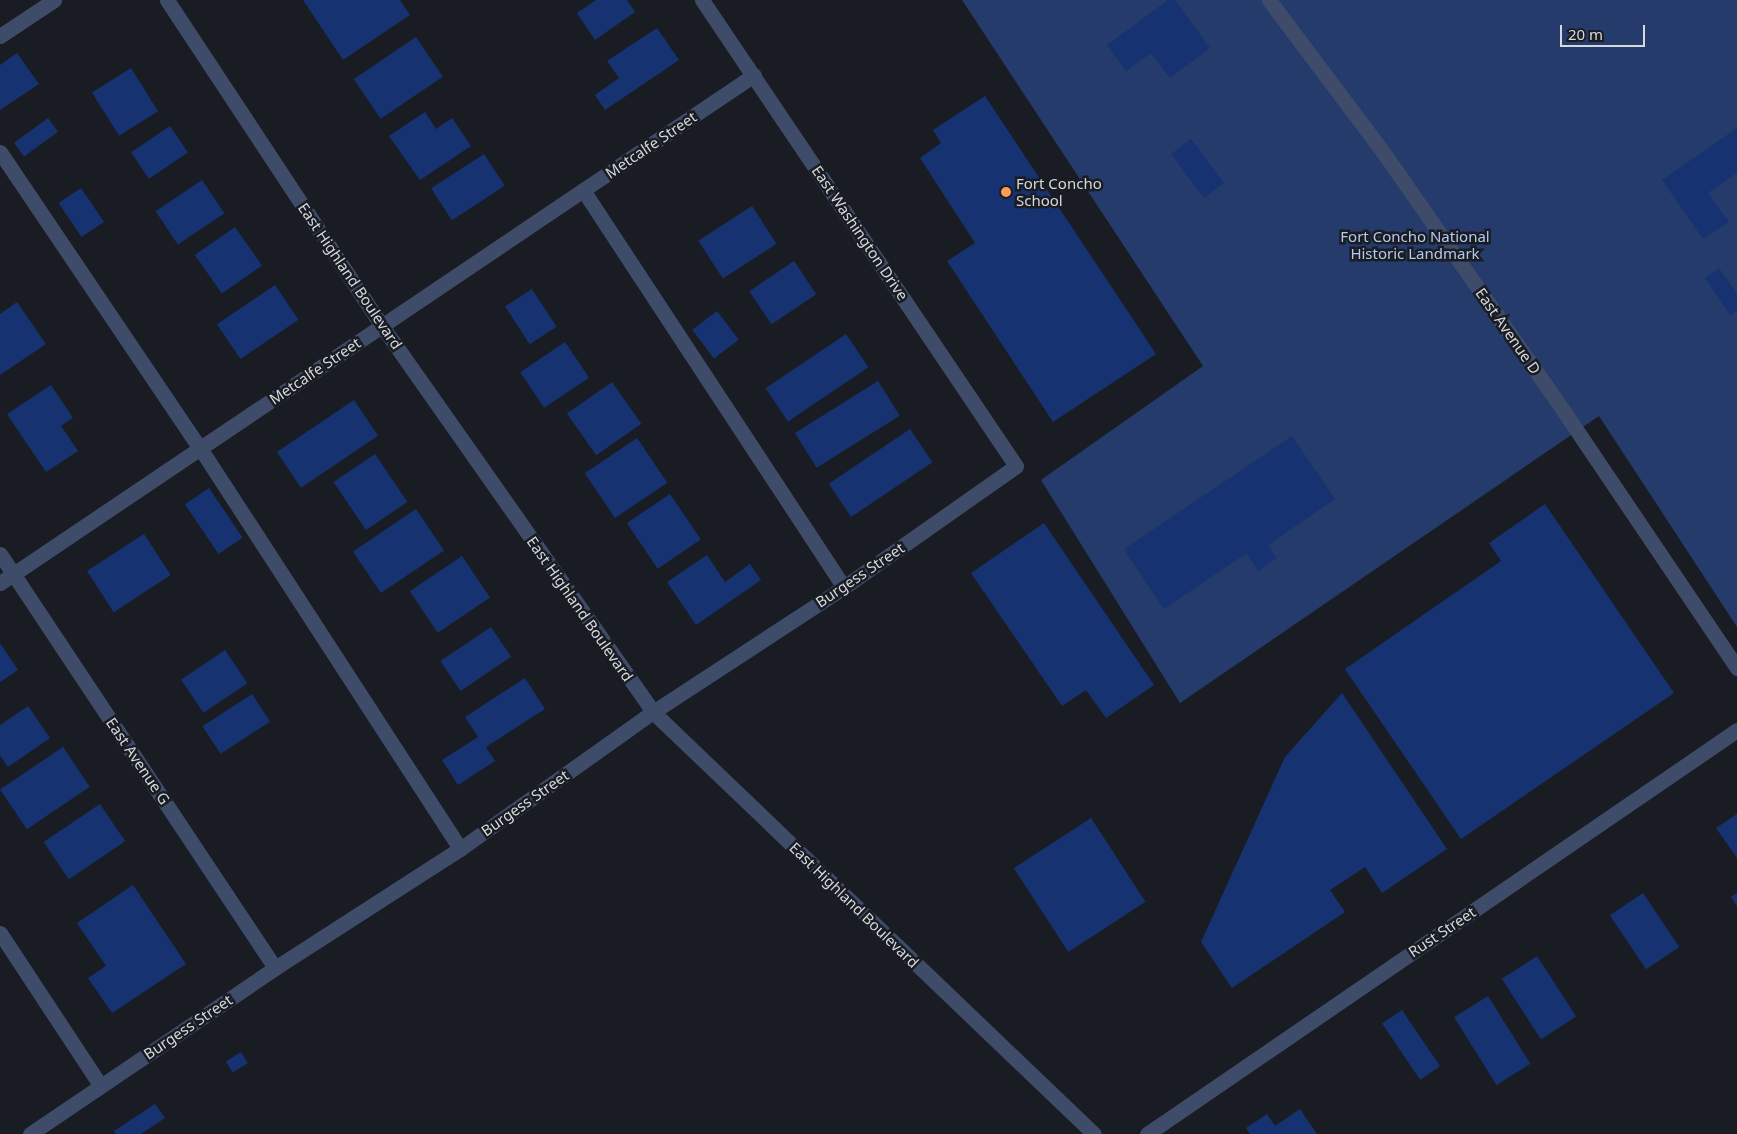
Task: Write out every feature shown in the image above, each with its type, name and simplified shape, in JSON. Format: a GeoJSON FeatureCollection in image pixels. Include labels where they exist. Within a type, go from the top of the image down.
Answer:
{"type":"FeatureCollection","features":[{"type":"Feature","properties":{"kind":"street"},"geometry":{"type":"LineString","coordinates":[[0,36],[54,0]]}},
{"type":"Feature","properties":{"kind":"street","name":"East Highland Boulevard"},"geometry":{"type":"LineString","coordinates":[[167,0],[382,326],[652,712],[1094,1134]]}},
{"type":"Feature","properties":{"kind":"street","name":"East Washington Drive"},"geometry":{"type":"LineString","coordinates":[[702,0],[1016,466]]}},
{"type":"Feature","properties":{"kind":"street","name":"East Avenue D"},"geometry":{"type":"LineString","coordinates":[[1269,0],[1383,152],[1565,413],[1737,668]]}},
{"type":"Feature","properties":{"kind":"street","name":"Metcalfe Street"},"geometry":{"type":"LineString","coordinates":[[0,583],[754,75]]}},
{"type":"Feature","properties":{"kind":"street"},"geometry":{"type":"LineString","coordinates":[[0,152],[200,448],[460,849]]}},
{"type":"Feature","properties":{"kind":"street"},"geometry":{"type":"LineString","coordinates":[[583,190],[844,587]]}},
{"type":"Feature","properties":{"kind":"street","name":"Burgess Street"},"geometry":{"type":"LineString","coordinates":[[30,1134],[275,968],[460,849],[652,712],[844,587],[1016,466]]}},
{"type":"Feature","properties":{"kind":"street","name":"East Avenue G"},"geometry":{"type":"LineString","coordinates":[[0,554],[275,968]]}},
{"type":"Feature","properties":{"kind":"street","name":"Rust Street"},"geometry":{"type":"LineString","coordinates":[[1147,1134],[1737,730]]}},
{"type":"Feature","properties":{"kind":"street"},"geometry":{"type":"LineString","coordinates":[[0,933],[101,1086]]}},
{"type":"Feature","properties":{"kind":"green space","name":"Fort Concho National Historic Landmark"},"geometry":{"type":"Polygon","coordinates":[[[962,0],[1737,0],[1737,627],[1599,416],[1180,703],[1041,480],[1203,366],[962,0]]]}},
{"type":"Feature","properties":{"kind":"building"},"geometry":{"type":"Polygon","coordinates":[[[303,0],[400,0],[410,15],[343,60],[303,0]]]}},
{"type":"Feature","properties":{"kind":"building"},"geometry":{"type":"Polygon","coordinates":[[[596,0],[627,0],[635,12],[595,40],[577,13],[596,0]]]}},
{"type":"Feature","properties":{"kind":"building"},"geometry":{"type":"Polygon","coordinates":[[[1168,0],[1175,0],[1210,48],[1170,78],[1151,53],[1126,71],[1107,45],[1168,0]]]}},
{"type":"Feature","properties":{"kind":"building"},"geometry":{"type":"Polygon","coordinates":[[[657,28],[679,60],[605,110],[595,95],[619,78],[607,61],[657,28]]]}},
{"type":"Feature","properties":{"kind":"building"},"geometry":{"type":"Polygon","coordinates":[[[416,37],[443,77],[381,119],[354,79],[416,37]]]}},
{"type":"Feature","properties":{"kind":"building"},"geometry":{"type":"Polygon","coordinates":[[[17,53],[39,84],[0,110],[0,65],[17,53]]]}},
{"type":"Feature","properties":{"kind":"building"},"geometry":{"type":"Polygon","coordinates":[[[131,68],[158,111],[119,136],[92,92],[131,68]]]}},
{"type":"Feature","properties":{"kind":"building"},"geometry":{"type":"Polygon","coordinates":[[[985,96],[1156,354],[1053,422],[947,261],[975,243],[920,158],[941,143],[933,130],[985,96]]]}},
{"type":"Feature","properties":{"kind":"building"},"geometry":{"type":"Polygon","coordinates":[[[425,112],[436,129],[452,118],[471,146],[420,180],[389,136],[425,112]]]}},
{"type":"Feature","properties":{"kind":"building"},"geometry":{"type":"Polygon","coordinates":[[[48,118],[58,132],[24,156],[14,143],[48,118]]]}},
{"type":"Feature","properties":{"kind":"building"},"geometry":{"type":"Polygon","coordinates":[[[170,126],[188,153],[149,179],[131,152],[170,126]]]}},
{"type":"Feature","properties":{"kind":"building"},"geometry":{"type":"Polygon","coordinates":[[[1737,128],[1737,173],[1708,193],[1729,222],[1703,239],[1662,180],[1737,128]]]}},
{"type":"Feature","properties":{"kind":"building"},"geometry":{"type":"Polygon","coordinates":[[[1191,139],[1224,183],[1204,198],[1171,154],[1191,139]]]}},
{"type":"Feature","properties":{"kind":"building"},"geometry":{"type":"Polygon","coordinates":[[[484,154],[505,186],[452,220],[431,188],[484,154]]]}},
{"type":"Feature","properties":{"kind":"building"},"geometry":{"type":"Polygon","coordinates":[[[202,180],[224,213],[178,244],[156,211],[202,180]]]}},
{"type":"Feature","properties":{"kind":"building"},"geometry":{"type":"Polygon","coordinates":[[[81,188],[104,222],[82,237],[59,203],[81,188]]]}},
{"type":"Feature","properties":{"kind":"building"},"geometry":{"type":"Polygon","coordinates":[[[752,206],[777,244],[723,279],[698,241],[752,206]]]}},
{"type":"Feature","properties":{"kind":"building"},"geometry":{"type":"Polygon","coordinates":[[[235,227],[262,266],[222,294],[195,255],[235,227]]]}},
{"type":"Feature","properties":{"kind":"building"},"geometry":{"type":"Polygon","coordinates":[[[794,261],[816,294],[772,324],[749,291],[794,261]]]}},
{"type":"Feature","properties":{"kind":"building"},"geometry":{"type":"Polygon","coordinates":[[[1719,268],[1737,294],[1737,310],[1730,315],[1705,278],[1719,268]]]}},
{"type":"Feature","properties":{"kind":"building"},"geometry":{"type":"Polygon","coordinates":[[[275,285],[298,320],[240,359],[217,324],[275,285]]]}},
{"type":"Feature","properties":{"kind":"building"},"geometry":{"type":"Polygon","coordinates":[[[532,289],[557,327],[530,344],[505,306],[532,289]]]}},
{"type":"Feature","properties":{"kind":"building"},"geometry":{"type":"Polygon","coordinates":[[[17,302],[46,344],[0,375],[0,314],[17,302]]]}},
{"type":"Feature","properties":{"kind":"building"},"geometry":{"type":"Polygon","coordinates":[[[717,311],[739,340],[714,358],[692,330],[717,311]]]}},
{"type":"Feature","properties":{"kind":"building"},"geometry":{"type":"Polygon","coordinates":[[[846,334],[868,367],[788,421],[766,388],[846,334]]]}},
{"type":"Feature","properties":{"kind":"building"},"geometry":{"type":"Polygon","coordinates":[[[565,342],[589,378],[544,408],[520,372],[565,342]]]}},
{"type":"Feature","properties":{"kind":"building"},"geometry":{"type":"Polygon","coordinates":[[[878,381],[900,416],[817,468],[795,433],[878,381]]]}},
{"type":"Feature","properties":{"kind":"building"},"geometry":{"type":"Polygon","coordinates":[[[612,382],[641,424],[596,455],[567,414],[612,382]]]}},
{"type":"Feature","properties":{"kind":"building"},"geometry":{"type":"Polygon","coordinates":[[[51,385],[73,418],[61,426],[78,451],[46,472],[7,414],[51,385]]]}},
{"type":"Feature","properties":{"kind":"building"},"geometry":{"type":"Polygon","coordinates":[[[354,400],[378,436],[301,488],[277,452],[354,400]]]}},
{"type":"Feature","properties":{"kind":"building"},"geometry":{"type":"Polygon","coordinates":[[[910,429],[932,462],[851,517],[829,484],[910,429]]]}},
{"type":"Feature","properties":{"kind":"building"},"geometry":{"type":"Polygon","coordinates":[[[1292,436],[1335,499],[1268,545],[1277,558],[1258,571],[1247,553],[1164,609],[1124,549],[1292,436]]]}},
{"type":"Feature","properties":{"kind":"building"},"geometry":{"type":"Polygon","coordinates":[[[637,438],[667,483],[615,518],[585,473],[637,438]]]}},
{"type":"Feature","properties":{"kind":"building"},"geometry":{"type":"Polygon","coordinates":[[[375,454],[407,502],[366,530],[334,482],[375,454]]]}},
{"type":"Feature","properties":{"kind":"building"},"geometry":{"type":"Polygon","coordinates":[[[209,488],[243,538],[219,554],[185,504],[209,488]]]}},
{"type":"Feature","properties":{"kind":"building"},"geometry":{"type":"Polygon","coordinates":[[[670,494],[701,540],[658,569],[627,523],[670,494]]]}},
{"type":"Feature","properties":{"kind":"building"},"geometry":{"type":"Polygon","coordinates":[[[1545,504],[1674,693],[1461,839],[1345,669],[1501,561],[1489,543],[1545,504]]]}},
{"type":"Feature","properties":{"kind":"building"},"geometry":{"type":"Polygon","coordinates":[[[416,509],[444,550],[381,593],[353,551],[416,509]]]}},
{"type":"Feature","properties":{"kind":"building"},"geometry":{"type":"Polygon","coordinates":[[[1044,523],[1154,685],[1106,718],[1086,690],[1062,706],[971,573],[1044,523]]]}},
{"type":"Feature","properties":{"kind":"building"},"geometry":{"type":"Polygon","coordinates":[[[144,534],[171,575],[114,612],[87,571],[144,534]]]}},
{"type":"Feature","properties":{"kind":"building"},"geometry":{"type":"Polygon","coordinates":[[[707,555],[725,582],[750,564],[761,580],[696,625],[667,582],[707,555]]]}},
{"type":"Feature","properties":{"kind":"building"},"geometry":{"type":"Polygon","coordinates":[[[462,556],[490,597],[438,633],[410,591],[462,556]]]}},
{"type":"Feature","properties":{"kind":"building"},"geometry":{"type":"Polygon","coordinates":[[[491,627],[511,657],[461,691],[440,661],[491,627]]]}},
{"type":"Feature","properties":{"kind":"building"},"geometry":{"type":"Polygon","coordinates":[[[0,643],[18,670],[0,682],[0,643]]]}},
{"type":"Feature","properties":{"kind":"building"},"geometry":{"type":"Polygon","coordinates":[[[225,650],[247,683],[203,713],[181,680],[225,650]]]}},
{"type":"Feature","properties":{"kind":"building"},"geometry":{"type":"Polygon","coordinates":[[[525,678],[545,709],[486,747],[495,761],[458,785],[442,760],[478,737],[465,717],[525,678]]]}},
{"type":"Feature","properties":{"kind":"building"},"geometry":{"type":"Polygon","coordinates":[[[1342,693],[1447,849],[1382,893],[1365,867],[1330,890],[1345,912],[1232,988],[1201,942],[1285,757],[1342,693]]]}},
{"type":"Feature","properties":{"kind":"building"},"geometry":{"type":"Polygon","coordinates":[[[252,694],[270,722],[220,754],[203,726],[252,694]]]}},
{"type":"Feature","properties":{"kind":"building"},"geometry":{"type":"Polygon","coordinates":[[[28,706],[50,738],[8,767],[0,755],[0,725],[28,706]]]}},
{"type":"Feature","properties":{"kind":"building"},"geometry":{"type":"Polygon","coordinates":[[[63,747],[90,787],[27,829],[0,789],[63,747]]]}},
{"type":"Feature","properties":{"kind":"building"},"geometry":{"type":"Polygon","coordinates":[[[100,804],[125,841],[69,879],[44,842],[100,804]]]}},
{"type":"Feature","properties":{"kind":"building"},"geometry":{"type":"Polygon","coordinates":[[[1737,814],[1737,858],[1716,828],[1737,814]]]}},
{"type":"Feature","properties":{"kind":"building"},"geometry":{"type":"Polygon","coordinates":[[[1091,818],[1145,902],[1068,952],[1014,868],[1091,818]]]}},
{"type":"Feature","properties":{"kind":"building"},"geometry":{"type":"Polygon","coordinates":[[[133,885],[186,964],[112,1013],[88,978],[106,966],[77,923],[133,885]]]}},
{"type":"Feature","properties":{"kind":"building"},"geometry":{"type":"Polygon","coordinates":[[[1643,893],[1679,947],[1646,969],[1610,915],[1643,893]]]}},
{"type":"Feature","properties":{"kind":"building"},"geometry":{"type":"Polygon","coordinates":[[[1737,893],[1737,906],[1731,897],[1737,893]]]}},
{"type":"Feature","properties":{"kind":"building"},"geometry":{"type":"Polygon","coordinates":[[[1537,956],[1576,1016],[1541,1039],[1502,979],[1537,956]]]}},
{"type":"Feature","properties":{"kind":"building"},"geometry":{"type":"Polygon","coordinates":[[[1488,996],[1530,1064],[1496,1085],[1454,1017],[1488,996]]]}},
{"type":"Feature","properties":{"kind":"building"},"geometry":{"type":"Polygon","coordinates":[[[1402,1010],[1440,1066],[1420,1080],[1382,1023],[1402,1010]]]}},
{"type":"Feature","properties":{"kind":"building"},"geometry":{"type":"Polygon","coordinates":[[[241,1052],[248,1063],[233,1073],[226,1062],[241,1052]]]}},
{"type":"Feature","properties":{"kind":"building"},"geometry":{"type":"Polygon","coordinates":[[[155,1104],[165,1118],[141,1134],[116,1134],[114,1131],[155,1104]]]}},
{"type":"Feature","properties":{"kind":"building"},"geometry":{"type":"Polygon","coordinates":[[[1300,1109],[1317,1134],[1250,1134],[1246,1128],[1267,1114],[1275,1126],[1300,1109]]]}},
{"type":"Feature","properties":{"kind":"place","name":"Fort Concho School"},"geometry":{"type":"Point","coordinates":[1006,192]}}]}
